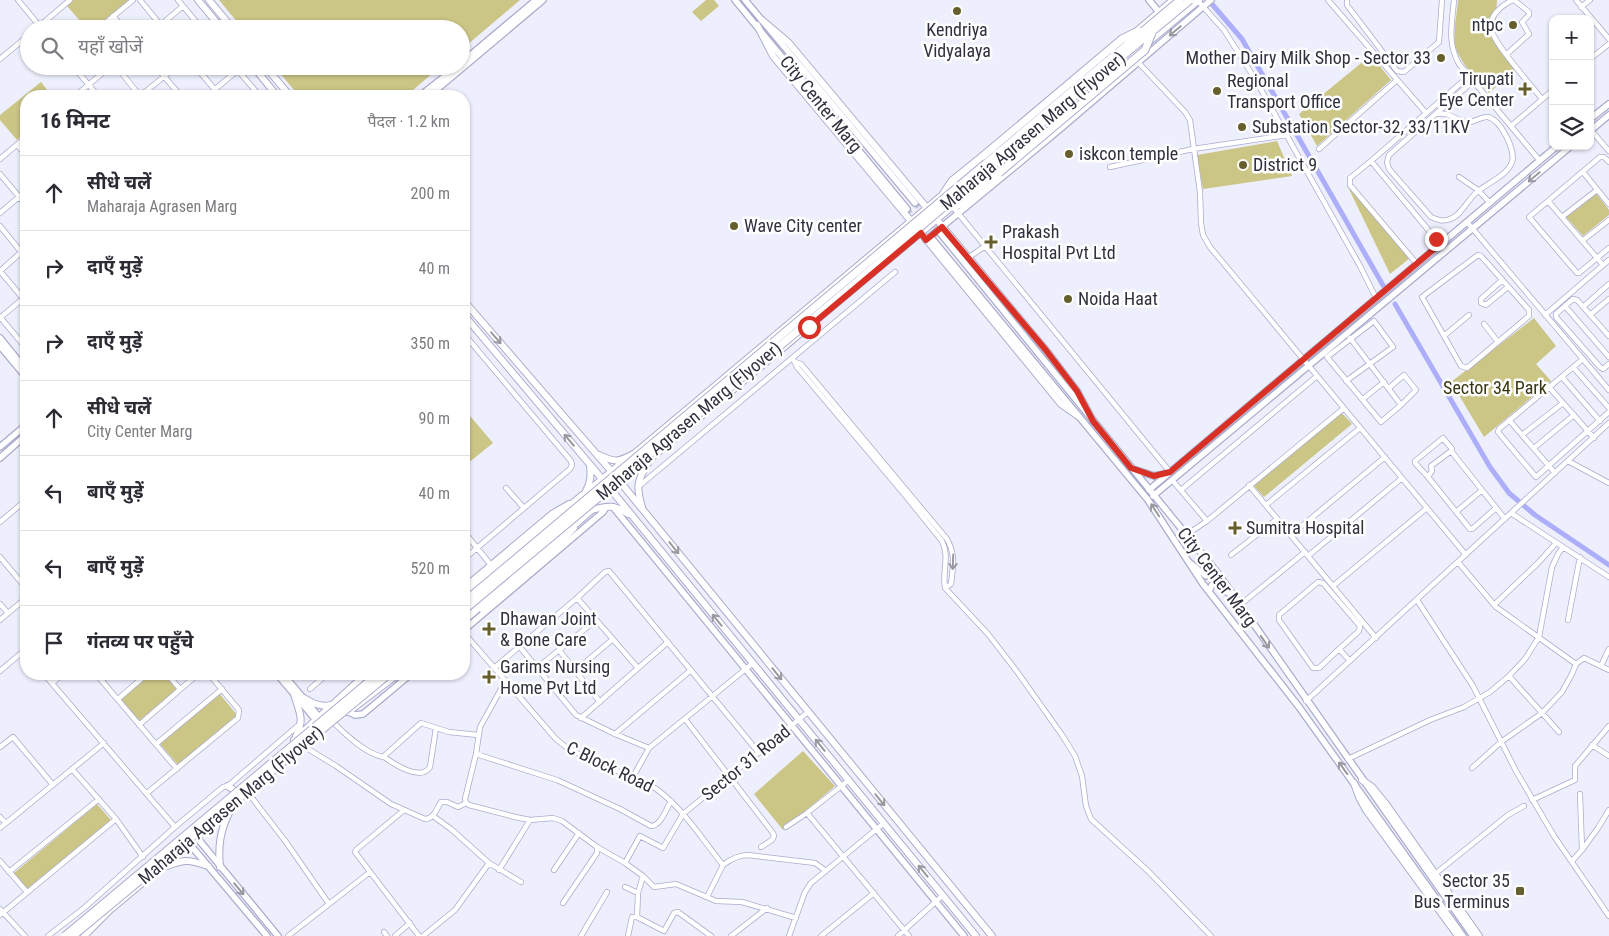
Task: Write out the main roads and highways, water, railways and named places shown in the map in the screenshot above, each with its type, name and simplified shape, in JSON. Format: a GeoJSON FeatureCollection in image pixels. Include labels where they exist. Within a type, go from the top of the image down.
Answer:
{"type":"FeatureCollection","features":[{"type":"Feature","properties":{"kind":"main road"},"geometry":{"type":"LineString","coordinates":[[198,0],[215,20]]}},
{"type":"Feature","properties":{"kind":"main road"},"geometry":{"type":"LineString","coordinates":[[209,0],[226,20]]}},
{"type":"Feature","properties":{"kind":"main road"},"geometry":{"type":"LineString","coordinates":[[594,452],[614,461],[623,460],[635,454],[1173,0]]}},
{"type":"Feature","properties":{"kind":"main road","name":"Maharaja Agrasen Marg (Flyover)"},"geometry":{"type":"LineString","coordinates":[[470,605],[1151,29],[1180,0]]}},
{"type":"Feature","properties":{"kind":"main road","name":"Maharaja Agrasen Marg (Flyover)"},"geometry":{"type":"LineString","coordinates":[[470,597],[1151,29],[1190,0]]}},
{"type":"Feature","properties":{"kind":"main road"},"geometry":{"type":"LineString","coordinates":[[470,619],[556,547],[597,503],[623,486],[650,460],[1200,2]]}},
{"type":"Feature","properties":{"kind":"main road"},"geometry":{"type":"LineString","coordinates":[[911,221],[773,56],[759,22],[788,42],[927,208]]}},
{"type":"Feature","properties":{"kind":"main road"},"geometry":{"type":"LineString","coordinates":[[944,193],[952,181],[1122,39],[1151,29]]}},
{"type":"Feature","properties":{"kind":"main road"},"geometry":{"type":"LineString","coordinates":[[953,207],[964,203],[1145,50],[1151,29]]}},
{"type":"Feature","properties":{"kind":"main road"},"geometry":{"type":"LineString","coordinates":[[260,75],[273,90]]}},
{"type":"Feature","properties":{"kind":"main road"},"geometry":{"type":"LineString","coordinates":[[272,75],[285,90]]}},
{"type":"Feature","properties":{"kind":"main road"},"geometry":{"type":"LineString","coordinates":[[994,152],[1005,163]]}},
{"type":"Feature","properties":{"kind":"main road"},"geometry":{"type":"LineString","coordinates":[[937,220],[1045,349],[1072,384],[1093,421]]}},
{"type":"Feature","properties":{"kind":"main road"},"geometry":{"type":"LineString","coordinates":[[921,233],[930,240],[1061,404],[1078,416]]}},
{"type":"Feature","properties":{"kind":"main road"},"geometry":{"type":"LineString","coordinates":[[470,308],[611,471],[992,936]]}},
{"type":"Feature","properties":{"kind":"main road"},"geometry":{"type":"LineString","coordinates":[[798,316],[809,327]]}},
{"type":"Feature","properties":{"kind":"main road"},"geometry":{"type":"LineString","coordinates":[[470,322],[602,478],[976,936]]}},
{"type":"Feature","properties":{"kind":"main road"},"geometry":{"type":"LineString","coordinates":[[470,590],[627,458]]}},
{"type":"Feature","properties":{"kind":"main road"},"geometry":{"type":"LineString","coordinates":[[643,511],[638,494],[639,478],[650,460]]}},
{"type":"Feature","properties":{"kind":"main road"},"geometry":{"type":"LineString","coordinates":[[470,583],[552,514],[582,496],[589,486],[591,476],[590,464]]}},
{"type":"Feature","properties":{"kind":"main road"},"geometry":{"type":"LineString","coordinates":[[470,615],[591,510],[617,507],[634,518]]}},
{"type":"Feature","properties":{"kind":"main road"},"geometry":{"type":"LineString","coordinates":[[59,936],[72,928],[293,742],[360,680]]}},
{"type":"Feature","properties":{"kind":"main road","name":"Maharaja Agrasen Marg (Flyover)"},"geometry":{"type":"LineString","coordinates":[[66,936],[370,680]]}},
{"type":"Feature","properties":{"kind":"main road","name":"Maharaja Agrasen Marg (Flyover)"},"geometry":{"type":"LineString","coordinates":[[74,936],[382,680]]}},
{"type":"Feature","properties":{"kind":"main road"},"geometry":{"type":"LineString","coordinates":[[72,928],[79,928],[83,936],[110,910],[305,747],[390,680]]}},
{"type":"Feature","properties":{"kind":"main road"},"geometry":{"type":"LineString","coordinates":[[293,742],[301,727],[294,694]]}},
{"type":"Feature","properties":{"kind":"main road"},"geometry":{"type":"LineString","coordinates":[[302,696],[316,704],[325,706],[335,703]]}},
{"type":"Feature","properties":{"kind":"main road"},"geometry":{"type":"LineString","coordinates":[[1362,780],[1386,804],[1479,936]]}},
{"type":"Feature","properties":{"kind":"main road"},"geometry":{"type":"LineString","coordinates":[[1354,783],[1366,810],[1458,936]]}},
{"type":"Feature","properties":{"kind":"main road"},"geometry":{"type":"LineString","coordinates":[[228,786],[235,791]]}},
{"type":"Feature","properties":{"kind":"main road"},"geometry":{"type":"LineString","coordinates":[[220,867],[219,844],[222,826],[230,810]]}},
{"type":"Feature","properties":{"kind":"main road"},"geometry":{"type":"LineString","coordinates":[[160,869],[177,862],[192,860],[208,866]]}},
{"type":"Feature","properties":{"kind":"waterway"},"geometry":{"type":"LineString","coordinates":[[1211,3],[1242,39],[1384,287]]}},
{"type":"Feature","properties":{"kind":"waterway"},"geometry":{"type":"LineString","coordinates":[[1395,304],[1490,467],[1509,493],[1535,515],[1609,565]]}},
{"type":"Feature","properties":{"kind":"tunnel"},"geometry":{"type":"LineString","coordinates":[[915,203],[941,234]]}},
{"type":"Feature","properties":{"kind":"tunnel"},"geometry":{"type":"LineString","coordinates":[[907,209],[932,239]]}},
{"type":"Feature","properties":{"kind":"place","name":"Kendriya Vidyalaya"},"geometry":{"type":"Point","coordinates":[957,11]}},
{"type":"Feature","properties":{"kind":"place","name":"ntpc"},"geometry":{"type":"Point","coordinates":[1513,25]}},
{"type":"Feature","properties":{"kind":"place","name":"Mother Dairy Milk Shop - Sector 33"},"geometry":{"type":"Point","coordinates":[1441,58]}},
{"type":"Feature","properties":{"kind":"place","name":"Tirupati Eye Center"},"geometry":{"type":"Point","coordinates":[1525,89]}},
{"type":"Feature","properties":{"kind":"place","name":"Regional Transport Office"},"geometry":{"type":"Point","coordinates":[1217,91]}},
{"type":"Feature","properties":{"kind":"place","name":"Substation Sector-32, 33/11KV"},"geometry":{"type":"Point","coordinates":[1242,127]}},
{"type":"Feature","properties":{"kind":"place","name":"iskcon temple"},"geometry":{"type":"Point","coordinates":[1069,154]}},
{"type":"Feature","properties":{"kind":"place","name":"District 9"},"geometry":{"type":"Point","coordinates":[1243,165]}},
{"type":"Feature","properties":{"kind":"place","name":"Wave City center"},"geometry":{"type":"Point","coordinates":[734,226]}},
{"type":"Feature","properties":{"kind":"place","name":"Prakash Hospital Pvt Ltd"},"geometry":{"type":"Point","coordinates":[991,242]}},
{"type":"Feature","properties":{"kind":"place","name":"Noida Haat"},"geometry":{"type":"Point","coordinates":[1068,299]}},
{"type":"Feature","properties":{"kind":"place","name":"Sumitra Hospital"},"geometry":{"type":"Point","coordinates":[1235,528]}},
{"type":"Feature","properties":{"kind":"place","name":"Dhawan Joint & Bone Care"},"geometry":{"type":"Point","coordinates":[489,629]}},
{"type":"Feature","properties":{"kind":"place","name":"Garims Nursing Home Pvt Ltd"},"geometry":{"type":"Point","coordinates":[489,677]}},
{"type":"Feature","properties":{"kind":"place","name":"Sector 35 Bus Terminus"},"geometry":{"type":"Point","coordinates":[1520,891]}},
{"type":"Feature","properties":{"kind":"park label","name":"Sector 34 Park"},"geometry":{"type":"Point","coordinates":[1495,388]}}]}
